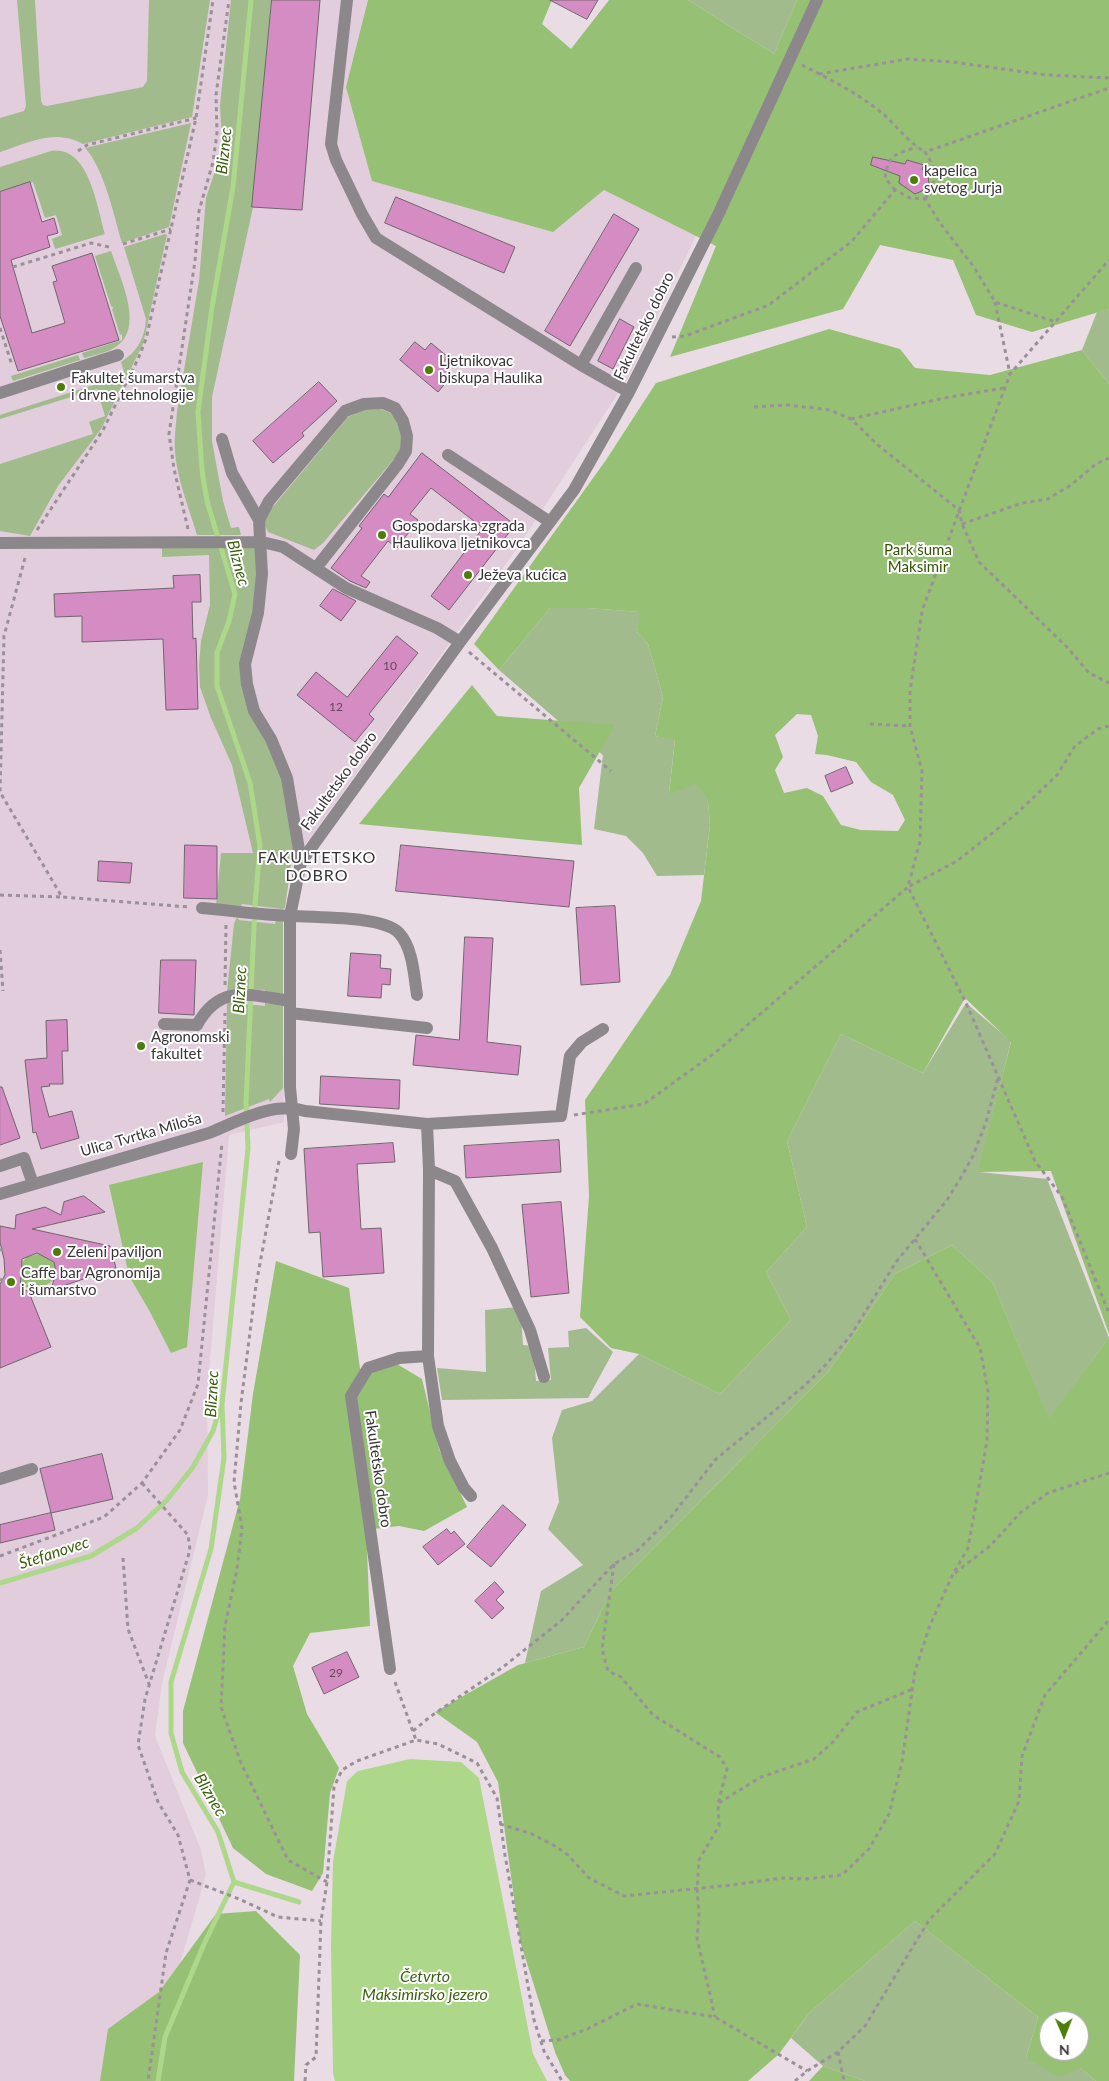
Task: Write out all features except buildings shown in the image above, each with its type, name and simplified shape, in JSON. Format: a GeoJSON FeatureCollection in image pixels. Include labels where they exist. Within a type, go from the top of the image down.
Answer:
{"type":"FeatureCollection","features":[{"type":"Feature","properties":{"kind":"street"},"geometry":{"type":"LineString","coordinates":[[347,0],[331,144],[336,160],[362,214],[376,238],[581,365],[629,392]]}},
{"type":"Feature","properties":{"kind":"street","name":"Fakultetsko dobro"},"geometry":{"type":"LineString","coordinates":[[291,1154],[294,1129],[291,1106],[290,916],[301,862],[460,642],[574,490],[629,392],[718,215],[817,0]]}},
{"type":"Feature","properties":{"kind":"street"},"geometry":{"type":"LineString","coordinates":[[581,365],[636,268]]}},
{"type":"Feature","properties":{"kind":"street"},"geometry":{"type":"LineString","coordinates":[[0,393],[118,355]]}},
{"type":"Feature","properties":{"kind":"street"},"geometry":{"type":"LineString","coordinates":[[259,520],[269,501],[345,411],[364,404],[382,403],[395,408],[403,421],[407,436],[406,451],[398,464],[316,568]]}},
{"type":"Feature","properties":{"kind":"street"},"geometry":{"type":"LineString","coordinates":[[222,439],[232,473],[259,520],[262,542],[262,574],[258,613],[245,664],[247,684],[254,711],[271,739],[287,778],[301,862]]}},
{"type":"Feature","properties":{"kind":"street"},"geometry":{"type":"LineString","coordinates":[[448,456],[550,522]]}},
{"type":"Feature","properties":{"kind":"street"},"geometry":{"type":"LineString","coordinates":[[0,543],[262,542],[283,547],[346,588],[437,628],[460,642]]}},
{"type":"Feature","properties":{"kind":"street"},"geometry":{"type":"LineString","coordinates":[[202,908],[383,924],[398,933],[407,946],[417,995]]}},
{"type":"Feature","properties":{"kind":"street"},"geometry":{"type":"LineString","coordinates":[[164,1024],[197,1025],[205,1011],[219,999],[239,995],[264,997],[290,1007],[427,1028]]}},
{"type":"Feature","properties":{"kind":"street"},"geometry":{"type":"LineString","coordinates":[[291,1106],[305,1111],[427,1124],[561,1116],[570,1056],[582,1042],[603,1029]]}},
{"type":"Feature","properties":{"kind":"street","name":"Ulica Tvrtka Miloša"},"geometry":{"type":"LineString","coordinates":[[0,1194],[209,1133],[267,1111],[291,1106]]}},
{"type":"Feature","properties":{"kind":"street"},"geometry":{"type":"LineString","coordinates":[[427,1124],[429,1170],[428,1356],[438,1426],[450,1461],[464,1488],[471,1496]]}},
{"type":"Feature","properties":{"kind":"street"},"geometry":{"type":"LineString","coordinates":[[0,1166],[24,1158],[33,1184]]}},
{"type":"Feature","properties":{"kind":"street"},"geometry":{"type":"LineString","coordinates":[[429,1170],[455,1181],[492,1248],[530,1330],[544,1377]]}},
{"type":"Feature","properties":{"kind":"street","name":"Fakultetsko dobro"},"geometry":{"type":"LineString","coordinates":[[390,1670],[351,1396],[368,1368],[399,1358],[428,1356]]}},
{"type":"Feature","properties":{"kind":"street"},"geometry":{"type":"LineString","coordinates":[[0,1479],[32,1469]]}},
{"type":"Feature","properties":{"kind":"path"},"geometry":{"type":"LineString","coordinates":[[36,532],[103,430],[146,339],[196,118],[213,0]]}},
{"type":"Feature","properties":{"kind":"path"},"geometry":{"type":"LineString","coordinates":[[191,541],[174,468],[169,434],[195,261],[199,211],[213,162],[217,133],[216,95],[228,0]]}},
{"type":"Feature","properties":{"kind":"path"},"geometry":{"type":"LineString","coordinates":[[819,74],[908,59],[952,62],[1047,75],[1109,78]]}},
{"type":"Feature","properties":{"kind":"path"},"geometry":{"type":"LineString","coordinates":[[790,60],[832,80],[881,113],[917,147],[925,152],[934,166],[935,183],[925,199]]}},
{"type":"Feature","properties":{"kind":"path"},"geometry":{"type":"LineString","coordinates":[[925,152],[1109,88]]}},
{"type":"Feature","properties":{"kind":"path"},"geometry":{"type":"LineString","coordinates":[[78,151],[87,145],[196,118]]}},
{"type":"Feature","properties":{"kind":"path"},"geometry":{"type":"LineString","coordinates":[[917,147],[894,154],[887,166],[885,178],[895,190],[910,198],[925,199]]}},
{"type":"Feature","properties":{"kind":"path"},"geometry":{"type":"LineString","coordinates":[[656,337],[685,336],[769,305],[852,241],[895,190]]}},
{"type":"Feature","properties":{"kind":"path"},"geometry":{"type":"LineString","coordinates":[[925,199],[940,223],[974,267],[996,302],[1010,374]]}},
{"type":"Feature","properties":{"kind":"path"},"geometry":{"type":"LineString","coordinates":[[123,244],[171,230]]}},
{"type":"Feature","properties":{"kind":"path"},"geometry":{"type":"LineString","coordinates":[[13,267],[91,243],[109,247]]}},
{"type":"Feature","properties":{"kind":"path"},"geometry":{"type":"LineString","coordinates":[[1109,260],[1010,374],[922,611],[910,691],[910,726],[922,771],[920,841],[908,887],[966,1003],[1035,1161],[1062,1197],[1109,1313]]}},
{"type":"Feature","properties":{"kind":"path"},"geometry":{"type":"LineString","coordinates":[[996,302],[1056,322]]}},
{"type":"Feature","properties":{"kind":"path"},"geometry":{"type":"LineString","coordinates":[[0,328],[12,365]]}},
{"type":"Feature","properties":{"kind":"path"},"geometry":{"type":"LineString","coordinates":[[851,419],[944,398],[1005,388]]}},
{"type":"Feature","properties":{"kind":"path"},"geometry":{"type":"LineString","coordinates":[[754,407],[796,406],[830,410],[851,419],[880,446],[959,510],[962,524],[979,562],[1068,648],[1089,673],[1109,683]]}},
{"type":"Feature","properties":{"kind":"path"},"geometry":{"type":"LineString","coordinates":[[962,524],[1022,503],[1048,499],[1071,485],[1096,464],[1109,458]]}},
{"type":"Feature","properties":{"kind":"path"},"geometry":{"type":"LineString","coordinates":[[27,550],[4,636],[0,792],[62,897]]}},
{"type":"Feature","properties":{"kind":"path"},"geometry":{"type":"LineString","coordinates":[[460,642],[482,664],[611,771]]}},
{"type":"Feature","properties":{"kind":"path"},"geometry":{"type":"LineString","coordinates":[[870,724],[910,726]]}},
{"type":"Feature","properties":{"kind":"path"},"geometry":{"type":"LineString","coordinates":[[561,1116],[644,1104],[716,1052],[908,887],[958,861],[1015,815],[1057,775],[1074,746],[1098,729],[1109,726]]}},
{"type":"Feature","properties":{"kind":"path"},"geometry":{"type":"LineString","coordinates":[[0,895],[62,897],[202,908]]}},
{"type":"Feature","properties":{"kind":"path"},"geometry":{"type":"LineString","coordinates":[[0,1556],[104,1517],[142,1484],[180,1430],[198,1384],[229,1124],[225,997],[233,911]]}},
{"type":"Feature","properties":{"kind":"path"},"geometry":{"type":"LineString","coordinates":[[0,950],[3,991]]}},
{"type":"Feature","properties":{"kind":"path"},"geometry":{"type":"LineString","coordinates":[[413,1731],[431,1716],[503,1667],[561,1621],[614,1564],[638,1550],[671,1517],[715,1460],[823,1368],[851,1335],[896,1262],[947,1200],[973,1156],[986,1122],[998,1078]]}},
{"type":"Feature","properties":{"kind":"path"},"geometry":{"type":"LineString","coordinates":[[291,1154],[279,1160],[256,1285],[241,1403],[234,1482],[242,1528],[237,1569],[224,1626],[221,1707],[241,1764],[288,1860],[328,1882]]}},
{"type":"Feature","properties":{"kind":"path"},"geometry":{"type":"LineString","coordinates":[[500,1824],[532,1834],[555,1846],[568,1855],[590,1878],[624,1896],[782,1878],[805,1879],[842,1875],[869,1848],[889,1814],[902,1762],[915,1672],[930,1626],[952,1574],[968,1548],[986,1441],[988,1391],[980,1348],[915,1239]]}},
{"type":"Feature","properties":{"kind":"path"},"geometry":{"type":"LineString","coordinates":[[952,1574],[991,1545],[1021,1512],[1048,1492],[1109,1473]]}},
{"type":"Feature","properties":{"kind":"path"},"geometry":{"type":"LineString","coordinates":[[142,1484],[172,1515],[188,1535],[190,1550],[145,1699],[138,1745],[158,1802],[178,1836],[190,1880],[166,1953],[148,2081]]}},
{"type":"Feature","properties":{"kind":"path"},"geometry":{"type":"LineString","coordinates":[[124,1558],[128,1629],[149,1685]]}},
{"type":"Feature","properties":{"kind":"path"},"geometry":{"type":"LineString","coordinates":[[614,1564],[602,1649],[608,1671],[621,1677],[653,1715],[720,1757],[727,1769],[718,1804],[719,1826],[699,1860],[697,1889],[697,1938],[715,2017]]}},
{"type":"Feature","properties":{"kind":"path"},"geometry":{"type":"LineString","coordinates":[[794,2081],[838,2052],[865,2026],[929,1920],[995,1854],[1019,1801],[1022,1756],[1045,1695],[1109,1620]]}},
{"type":"Feature","properties":{"kind":"path"},"geometry":{"type":"LineString","coordinates":[[390,1670],[416,1740]]}},
{"type":"Feature","properties":{"kind":"path"},"geometry":{"type":"LineString","coordinates":[[718,1804],[761,1777],[814,1759],[833,1742],[857,1712],[913,1690]]}},
{"type":"Feature","properties":{"kind":"path"},"geometry":{"type":"LineString","coordinates":[[306,2081],[306,2065],[316,2057],[320,1921],[328,1882],[334,1787],[342,1770],[357,1761],[416,1740],[438,1744],[477,1763],[497,1798],[516,1922],[534,2020],[544,2051],[562,2081]]}},
{"type":"Feature","properties":{"kind":"path"},"geometry":{"type":"LineString","coordinates":[[190,1880],[278,1917],[320,1921]]}},
{"type":"Feature","properties":{"kind":"path"},"geometry":{"type":"LineString","coordinates":[[541,2041],[558,2040],[572,2035],[637,2004],[715,2017],[807,2071]]}},
{"type":"Feature","properties":{"kind":"path"},"geometry":{"type":"LineString","coordinates":[[838,2052],[844,2081]]}},
{"type":"Feature","properties":{"kind":"shaded area","name":"Agronomski fakultet"},"geometry":{"type":"Polygon","coordinates":[[[0,0],[368,0],[346,87],[553,232],[604,190],[696,236],[628,378],[518,547],[291,865],[282,928],[284,1122],[229,1135],[207,1395],[208,1495],[162,1683],[155,1736],[201,1850],[206,1875],[161,2028],[153,2081],[0,2081],[0,0]]]}},
{"type":"Feature","properties":{"kind":"shaded area"},"geometry":{"type":"Polygon","coordinates":[[[17,0],[35,0],[41,101],[43,105],[47,106],[143,87],[147,81],[149,0],[210,0],[192,117],[83,144],[72,139],[51,137],[31,141],[0,152],[0,118],[24,111],[26,106],[17,0]]]}},
{"type":"Feature","properties":{"kind":"shaded area"},"geometry":{"type":"Polygon","coordinates":[[[231,0],[272,0],[253,207],[212,397],[212,441],[223,501],[231,528],[239,527],[241,535],[197,535],[178,473],[175,432],[199,281],[206,198],[222,143],[220,105],[231,0]]]}},
{"type":"Feature","properties":{"kind":"shaded area"},"geometry":{"type":"Polygon","coordinates":[[[688,0],[797,0],[774,54],[688,0]]]}},
{"type":"Feature","properties":{"kind":"shaded area"},"geometry":{"type":"Polygon","coordinates":[[[191,123],[169,227],[122,243],[112,206],[98,167],[85,148],[191,123]]]}},
{"type":"Feature","properties":{"kind":"shaded area"},"geometry":{"type":"Polygon","coordinates":[[[51,151],[64,152],[74,158],[83,168],[94,194],[105,234],[55,249],[52,239],[62,235],[56,215],[45,218],[33,182],[0,192],[0,167],[51,151]]]}},
{"type":"Feature","properties":{"kind":"shaded area"},"geometry":{"type":"Polygon","coordinates":[[[165,234],[167,235],[143,344],[101,429],[58,486],[30,536],[0,531],[0,464],[93,434],[89,422],[105,416],[97,389],[0,419],[0,415],[125,375],[121,362],[132,354],[139,344],[144,332],[146,319],[124,247],[165,234]]]}},
{"type":"Feature","properties":{"kind":"shaded area"},"geometry":{"type":"Polygon","coordinates":[[[111,251],[128,300],[129,326],[125,337],[117,346],[105,352],[84,358],[82,353],[122,340],[122,334],[120,335],[112,309],[114,308],[111,306],[95,256],[111,251]]]}},
{"type":"Feature","properties":{"kind":"shaded area"},"geometry":{"type":"Polygon","coordinates":[[[1109,309],[1109,384],[1082,350],[1097,312],[1109,309]]]}},
{"type":"Feature","properties":{"kind":"shaded area"},"geometry":{"type":"Polygon","coordinates":[[[78,355],[80,360],[13,381],[11,376],[78,355]]]}},
{"type":"Feature","properties":{"kind":"shaded area"},"geometry":{"type":"Polygon","coordinates":[[[379,409],[391,413],[398,421],[401,437],[400,452],[323,543],[314,550],[268,532],[264,523],[267,514],[348,417],[364,410],[379,409]]]}},
{"type":"Feature","properties":{"kind":"shaded area"},"geometry":{"type":"Polygon","coordinates":[[[162,547],[257,547],[259,579],[241,664],[280,766],[295,859],[291,865],[285,908],[242,904],[241,908],[216,906],[221,853],[253,853],[232,765],[211,718],[200,687],[201,641],[210,605],[209,555],[162,557],[162,547]]]}},
{"type":"Feature","properties":{"kind":"shaded area"},"geometry":{"type":"Polygon","coordinates":[[[550,608],[588,608],[641,612],[637,632],[648,644],[663,697],[655,736],[675,739],[669,793],[696,783],[708,801],[710,825],[704,875],[657,876],[643,853],[626,836],[594,829],[603,755],[563,725],[499,670],[550,608]]]}},
{"type":"Feature","properties":{"kind":"shaded area"},"geometry":{"type":"Polygon","coordinates":[[[237,917],[239,920],[275,924],[276,921],[283,922],[283,995],[264,994],[265,990],[239,989],[227,992],[234,924],[237,917]]]}},
{"type":"Feature","properties":{"kind":"shaded area"},"geometry":{"type":"Polygon","coordinates":[[[227,1002],[265,1006],[265,1002],[283,1004],[283,1088],[270,1102],[269,1099],[225,1116],[227,1002]]]}},
{"type":"Feature","properties":{"kind":"shaded area"},"geometry":{"type":"Polygon","coordinates":[[[966,1003],[1011,1041],[979,1172],[1047,1179],[1109,1338],[1049,1419],[993,1283],[952,1245],[895,1274],[828,1372],[611,1591],[584,1647],[525,1663],[541,1591],[583,1565],[548,1529],[559,1502],[552,1438],[562,1410],[592,1401],[639,1354],[720,1394],[791,1320],[766,1272],[807,1227],[787,1141],[841,1034],[923,1073],[966,1003]]]}},
{"type":"Feature","properties":{"kind":"shaded area"},"geometry":{"type":"Polygon","coordinates":[[[518,1307],[521,1318],[523,1345],[533,1346],[536,1381],[551,1380],[548,1348],[569,1347],[568,1331],[586,1328],[613,1352],[588,1398],[442,1400],[437,1368],[486,1372],[485,1310],[518,1307]]]}},
{"type":"Feature","properties":{"kind":"shaded area"},"geometry":{"type":"Polygon","coordinates":[[[915,1921],[1038,2017],[1026,2058],[1080,2068],[1096,2081],[865,2081],[823,2066],[791,2038],[809,2013],[915,1921]]]}},
{"type":"Feature","properties":{"kind":"green space"},"geometry":{"type":"Polygon","coordinates":[[[368,0],[552,0],[542,24],[571,49],[609,0],[688,0],[774,54],[797,0],[1109,0],[1109,309],[1032,332],[976,315],[953,260],[880,245],[843,309],[670,357],[716,246],[604,190],[553,232],[372,181],[346,87],[368,0]]]}},
{"type":"Feature","properties":{"kind":"green space","name":"Park šuma Maksimir"},"geometry":{"type":"Polygon","coordinates":[[[829,329],[900,349],[915,368],[990,375],[1082,350],[1109,384],[1109,1334],[1051,1171],[978,1172],[1011,1042],[965,998],[923,1073],[841,1034],[787,1141],[807,1227],[766,1272],[791,1320],[720,1394],[639,1354],[611,1348],[580,1317],[589,1196],[585,1100],[670,975],[701,901],[710,825],[708,801],[696,784],[669,794],[675,740],[655,736],[663,697],[648,644],[637,632],[640,612],[588,608],[550,608],[499,670],[474,644],[606,460],[656,383],[829,329]],[[797,714],[775,735],[783,757],[775,770],[784,793],[807,788],[823,796],[841,825],[861,830],[898,831],[905,820],[893,795],[871,782],[856,762],[815,754],[818,736],[811,715],[797,714]]]}},
{"type":"Feature","properties":{"kind":"green space"},"geometry":{"type":"Polygon","coordinates":[[[472,685],[497,716],[615,725],[579,788],[582,845],[359,824],[472,685]]]}},
{"type":"Feature","properties":{"kind":"green space"},"geometry":{"type":"Polygon","coordinates":[[[203,1162],[187,1347],[171,1353],[129,1276],[109,1185],[203,1162]]]}},
{"type":"Feature","properties":{"kind":"green space"},"geometry":{"type":"Polygon","coordinates":[[[952,1245],[993,1283],[1049,1418],[1109,1338],[1109,2081],[1096,2081],[1080,2068],[1059,2077],[1026,2058],[1038,2017],[915,1921],[809,2013],[779,2054],[748,2081],[570,2081],[565,2075],[555,2052],[520,1941],[498,1782],[477,1742],[435,1712],[518,1665],[584,1647],[611,1591],[828,1372],[895,1274],[952,1245]]]}},
{"type":"Feature","properties":{"kind":"green space"},"geometry":{"type":"Polygon","coordinates":[[[38,1254],[53,1261],[56,1274],[50,1283],[44,1286],[38,1288],[25,1287],[21,1280],[22,1262],[27,1257],[38,1254]]]}},
{"type":"Feature","properties":{"kind":"green space"},"geometry":{"type":"Polygon","coordinates":[[[276,1261],[349,1288],[361,1376],[392,1361],[422,1379],[439,1449],[467,1507],[424,1531],[399,1526],[373,1529],[367,1550],[370,1626],[310,1633],[293,1666],[307,1714],[339,1768],[330,1793],[323,1873],[312,1891],[266,1874],[233,1848],[183,1743],[183,1711],[240,1499],[253,1394],[276,1261]]]}},
{"type":"Feature","properties":{"kind":"green space"},"geometry":{"type":"Polygon","coordinates":[[[256,1911],[300,1955],[294,2081],[100,2081],[108,2029],[159,1992],[216,1914],[256,1911]]]}},
{"type":"Feature","properties":{"kind":"green space"},"geometry":{"type":"Polygon","coordinates":[[[823,2066],[865,2081],[809,2081],[823,2066]]]}},
{"type":"Feature","properties":{"kind":"water","name":"Četvrto Maksimirsko jezero"},"geometry":{"type":"Polygon","coordinates":[[[410,1759],[461,1762],[479,1778],[533,2054],[547,2081],[335,2081],[333,2073],[331,1946],[333,1862],[347,1781],[358,1771],[410,1759]]]}},
{"type":"Feature","properties":{"kind":"waterway","name":"Bliznec"},"geometry":{"type":"LineString","coordinates":[[158,2081],[165,2037],[204,1944],[234,1882],[218,1832],[182,1772],[171,1733],[171,1682],[211,1549],[224,1458],[222,1404],[248,1148],[246,1103],[255,905],[260,846],[250,783],[217,686],[217,653],[229,621],[235,594],[207,501],[202,471],[198,412],[212,307],[233,187],[251,0]]}},
{"type":"Feature","properties":{"kind":"waterway","name":"Štefanovec"},"geometry":{"type":"LineString","coordinates":[[0,1583],[91,1556],[137,1528],[166,1501],[193,1467],[213,1431],[220,1408]]}},
{"type":"Feature","properties":{"kind":"waterway"},"geometry":{"type":"LineString","coordinates":[[234,1882],[299,1902]]}},
{"type":"Feature","properties":{"kind":"place","name":"kapelica svetog Jurja"},"geometry":{"type":"Point","coordinates":[914,180]}},
{"type":"Feature","properties":{"kind":"place","name":"Ljetnikovac biskupa Haulika"},"geometry":{"type":"Point","coordinates":[429,370]}},
{"type":"Feature","properties":{"kind":"place","name":"Fakultet šumarstva i drvne tehnologije"},"geometry":{"type":"Point","coordinates":[61,387]}},
{"type":"Feature","properties":{"kind":"place","name":"Gospodarska zgrada Haulikova ljetnikovca"},"geometry":{"type":"Point","coordinates":[382,535]}},
{"type":"Feature","properties":{"kind":"place","name":"Ježeva kućica"},"geometry":{"type":"Point","coordinates":[468,575]}},
{"type":"Feature","properties":{"kind":"place","name":"Agronomski fakultet"},"geometry":{"type":"Point","coordinates":[141,1046]}},
{"type":"Feature","properties":{"kind":"place","name":"Zeleni paviljon"},"geometry":{"type":"Point","coordinates":[57,1252]}},
{"type":"Feature","properties":{"kind":"place","name":"Caffe bar Agronomija i šumarstvo"},"geometry":{"type":"Point","coordinates":[11,1282]}},
{"type":"Feature","properties":{"kind":"district","name":"FAKULTETSKO DOBRO"},"geometry":{"type":"Point","coordinates":[317,867]}}]}
